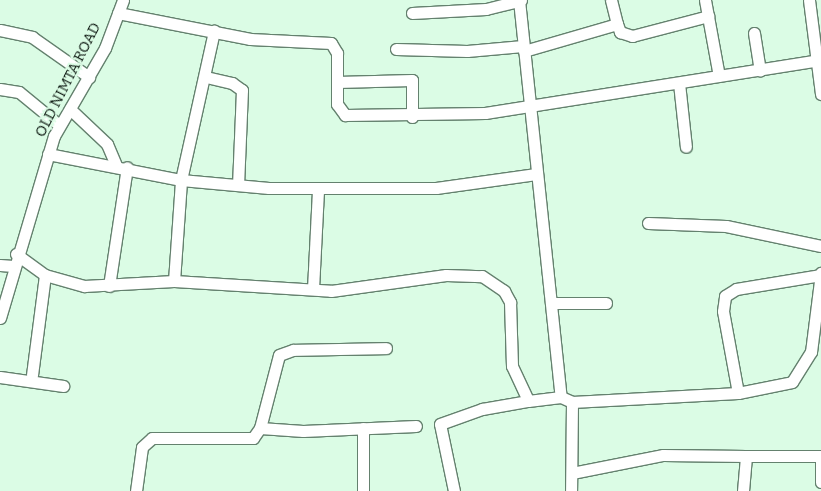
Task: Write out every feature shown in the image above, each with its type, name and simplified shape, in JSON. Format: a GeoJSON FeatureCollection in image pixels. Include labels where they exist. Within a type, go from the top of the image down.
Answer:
{"type":"FeatureCollection","features":[{"type":"Feature","properties":{"kind":"street","name":"OLD NIMTA ROAD"},"geometry":{"type":"LineString","coordinates":[[0,318],[16,254],[59,125],[89,77],[123,0]]}},
{"type":"Feature","properties":{"kind":"street"},"geometry":{"type":"LineString","coordinates":[[412,13],[462,5],[520,0],[536,174],[552,303],[561,397]]}},
{"type":"Feature","properties":{"kind":"street"},"geometry":{"type":"LineString","coordinates":[[612,0],[620,32],[632,36],[708,16]]}},
{"type":"Feature","properties":{"kind":"street"},"geometry":{"type":"LineString","coordinates":[[705,0],[719,76]]}},
{"type":"Feature","properties":{"kind":"street"},"geometry":{"type":"LineString","coordinates":[[809,0],[815,61],[821,94]]}},
{"type":"Feature","properties":{"kind":"street"},"geometry":{"type":"LineString","coordinates":[[118,13],[269,41],[331,43],[336,46],[337,82],[341,113],[412,117],[531,107],[815,61]]}},
{"type":"Feature","properties":{"kind":"street"},"geometry":{"type":"LineString","coordinates":[[396,49],[467,51],[523,48],[617,24]]}},
{"type":"Feature","properties":{"kind":"street"},"geometry":{"type":"LineString","coordinates":[[0,30],[32,37],[89,77]]}},
{"type":"Feature","properties":{"kind":"street"},"geometry":{"type":"LineString","coordinates":[[174,281],[181,180],[206,77],[214,31]]}},
{"type":"Feature","properties":{"kind":"street"},"geometry":{"type":"LineString","coordinates":[[754,33],[760,70]]}},
{"type":"Feature","properties":{"kind":"street"},"geometry":{"type":"LineString","coordinates":[[206,77],[232,82],[242,90],[238,185]]}},
{"type":"Feature","properties":{"kind":"street"},"geometry":{"type":"LineString","coordinates":[[337,82],[412,80],[412,117]]}},
{"type":"Feature","properties":{"kind":"street"},"geometry":{"type":"LineString","coordinates":[[679,83],[686,147]]}},
{"type":"Feature","properties":{"kind":"street"},"geometry":{"type":"LineString","coordinates":[[0,88],[18,92],[59,125]]}},
{"type":"Feature","properties":{"kind":"street"},"geometry":{"type":"LineString","coordinates":[[70,108],[107,144],[121,166],[109,286]]}},
{"type":"Feature","properties":{"kind":"street"},"geometry":{"type":"LineString","coordinates":[[48,154],[121,166],[181,180],[318,189],[436,188],[536,174]]}},
{"type":"Feature","properties":{"kind":"street"},"geometry":{"type":"LineString","coordinates":[[312,289],[318,189]]}},
{"type":"Feature","properties":{"kind":"street"},"geometry":{"type":"LineString","coordinates":[[648,223],[726,226],[821,246]]}},
{"type":"Feature","properties":{"kind":"street"},"geometry":{"type":"LineString","coordinates":[[16,254],[45,275],[84,286],[174,281],[357,290],[446,275],[482,276],[504,291],[510,302],[512,366],[528,401]]}},
{"type":"Feature","properties":{"kind":"street"},"geometry":{"type":"LineString","coordinates":[[0,265],[13,266]]}},
{"type":"Feature","properties":{"kind":"street"},"geometry":{"type":"LineString","coordinates":[[454,491],[440,424],[482,409],[561,397],[572,402],[738,393],[792,382],[816,352],[821,274],[736,289],[724,296],[723,311],[738,393]]}},
{"type":"Feature","properties":{"kind":"street"},"geometry":{"type":"LineString","coordinates":[[32,376],[45,275]]}},
{"type":"Feature","properties":{"kind":"street"},"geometry":{"type":"LineString","coordinates":[[552,303],[606,303]]}},
{"type":"Feature","properties":{"kind":"street"},"geometry":{"type":"LineString","coordinates":[[136,491],[142,447],[152,438],[248,441],[260,428],[279,355],[293,350],[386,348]]}},
{"type":"Feature","properties":{"kind":"street"},"geometry":{"type":"LineString","coordinates":[[0,377],[63,386]]}},
{"type":"Feature","properties":{"kind":"street"},"geometry":{"type":"LineString","coordinates":[[571,491],[572,402]]}},
{"type":"Feature","properties":{"kind":"street"},"geometry":{"type":"LineString","coordinates":[[260,428],[416,426]]}},
{"type":"Feature","properties":{"kind":"street"},"geometry":{"type":"LineString","coordinates":[[363,428],[363,491]]}},
{"type":"Feature","properties":{"kind":"street"},"geometry":{"type":"LineString","coordinates":[[572,473],[663,455],[820,456],[821,482]]}},
{"type":"Feature","properties":{"kind":"street"},"geometry":{"type":"LineString","coordinates":[[743,491],[746,456]]}}]}
